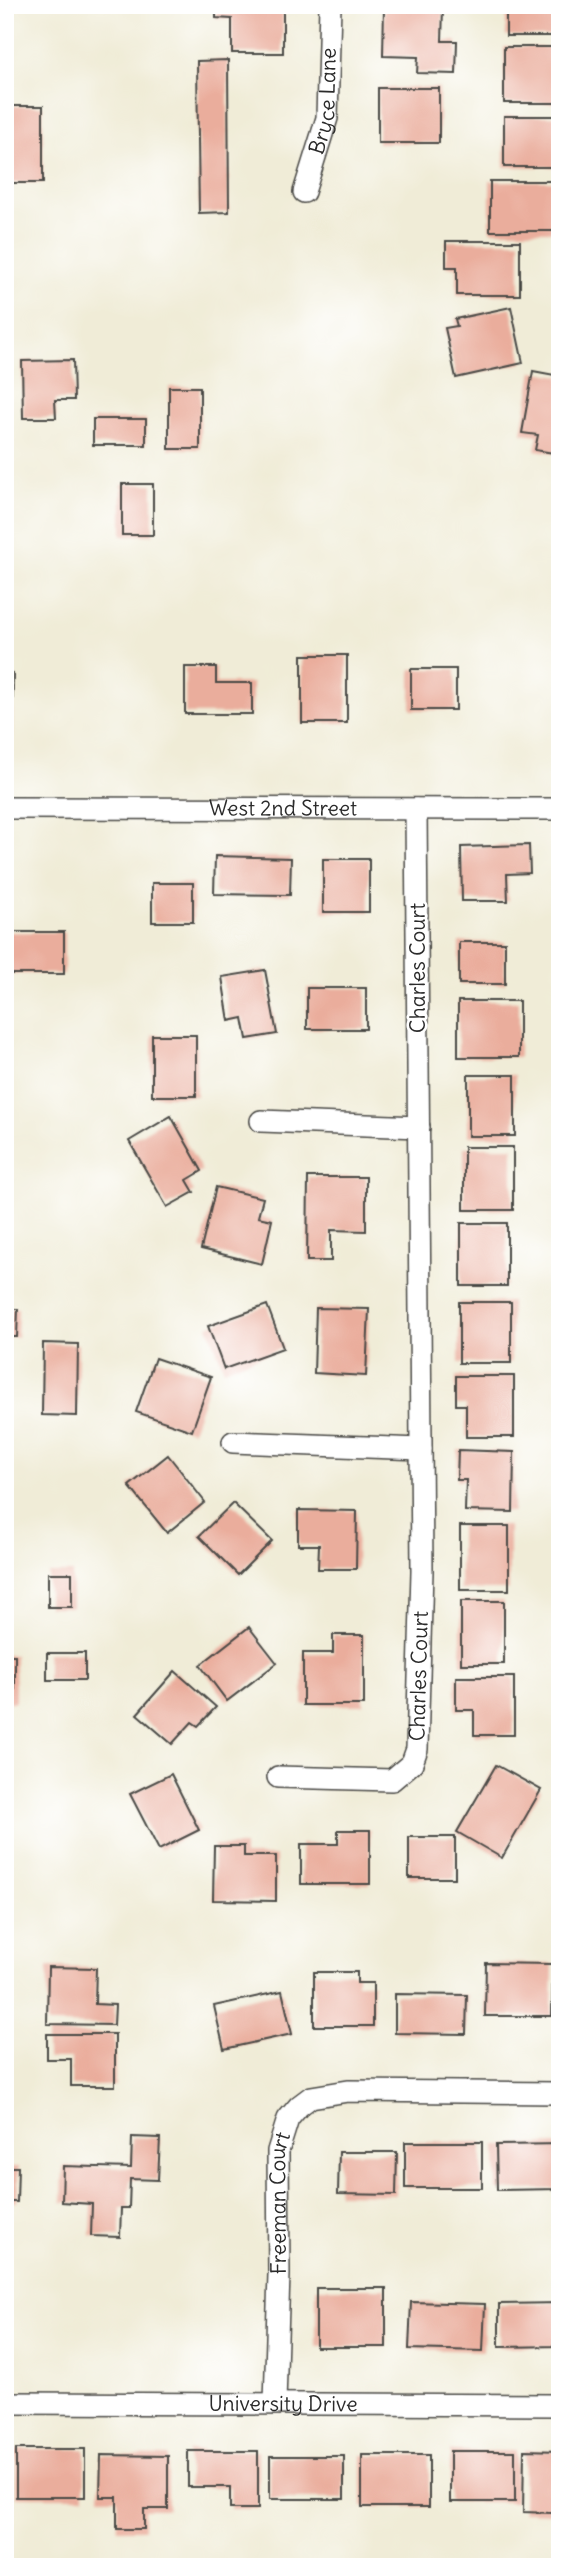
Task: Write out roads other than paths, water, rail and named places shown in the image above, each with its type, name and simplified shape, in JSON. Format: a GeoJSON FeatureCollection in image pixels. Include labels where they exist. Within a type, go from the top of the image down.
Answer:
{"type":"FeatureCollection","features":[{"type":"Feature","properties":{"kind":"street","name":"Bryce Lane"},"geometry":{"type":"LineString","coordinates":[[304,192],[327,118],[330,5]]}},
{"type":"Feature","properties":{"kind":"street","name":"West 2nd Street"},"geometry":{"type":"LineString","coordinates":[[5,808],[560,809]]}},
{"type":"Feature","properties":{"kind":"street","name":"Charles Court"},"geometry":{"type":"LineString","coordinates":[[278,1777],[392,1780],[412,1763],[417,1749],[422,1571],[416,809]]}},
{"type":"Feature","properties":{"kind":"street"},"geometry":{"type":"LineString","coordinates":[[261,1121],[419,1127]]}},
{"type":"Feature","properties":{"kind":"street"},"geometry":{"type":"LineString","coordinates":[[233,1442],[421,1449]]}},
{"type":"Feature","properties":{"kind":"street","name":"Freeman Court"},"geometry":{"type":"LineString","coordinates":[[275,2403],[279,2274],[278,2151],[288,2119],[299,2106],[311,2097],[348,2091],[560,2093]]}},
{"type":"Feature","properties":{"kind":"street","name":"University Drive"},"geometry":{"type":"LineString","coordinates":[[5,2403],[560,2405]]}}]}
